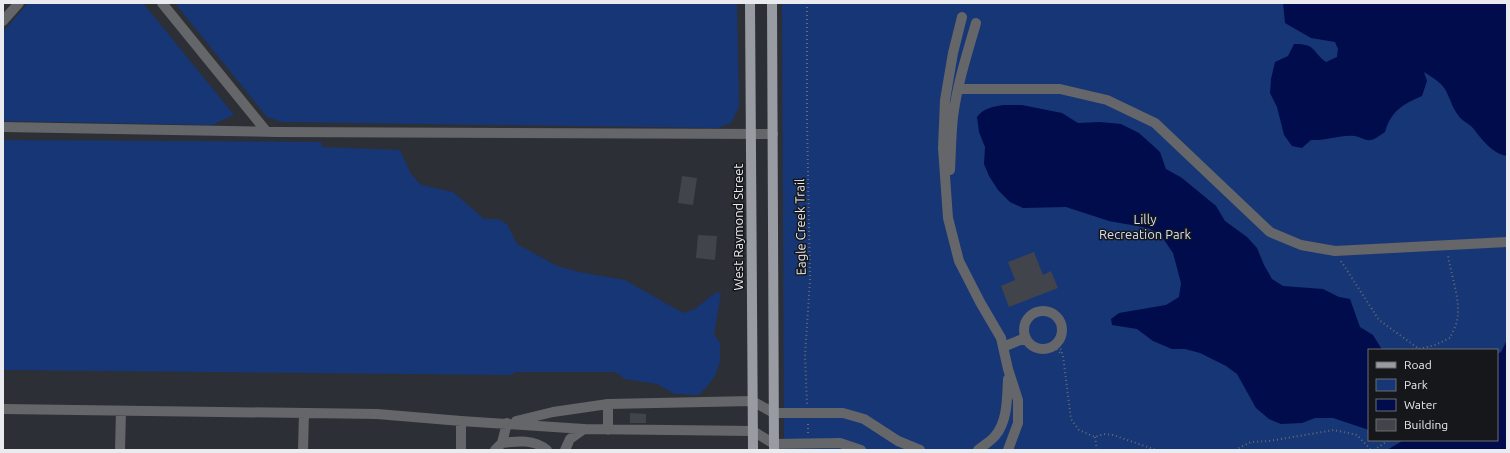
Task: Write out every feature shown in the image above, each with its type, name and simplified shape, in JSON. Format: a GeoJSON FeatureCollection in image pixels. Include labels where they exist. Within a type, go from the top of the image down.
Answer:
{"type":"FeatureCollection","features":[{"type":"Feature","properties":{"kind":"main road","name":"West Raymond Street"},"geometry":{"type":"LineString","coordinates":[[750,3],[753,450]]}},
{"type":"Feature","properties":{"kind":"main road"},"geometry":{"type":"LineString","coordinates":[[772,3],[774,447]]}},
{"type":"Feature","properties":{"kind":"lane"},"geometry":{"type":"LineString","coordinates":[[3,21],[18,3]]}},
{"type":"Feature","properties":{"kind":"lane"},"geometry":{"type":"LineString","coordinates":[[162,3],[266,131]]}},
{"type":"Feature","properties":{"kind":"lane"},"geometry":{"type":"LineString","coordinates":[[962,17],[953,53],[945,100],[943,148],[948,218],[959,261],[1001,338],[1008,369],[1018,400],[1018,423],[1008,450]]}},
{"type":"Feature","properties":{"kind":"lane"},"geometry":{"type":"LineString","coordinates":[[948,218],[953,118],[964,63],[976,23]]}},
{"type":"Feature","properties":{"kind":"lane"},"geometry":{"type":"LineString","coordinates":[[958,90],[1060,89],[1108,100],[1155,123],[1270,232],[1301,245],[1335,251],[1507,242]]}},
{"type":"Feature","properties":{"kind":"lane"},"geometry":{"type":"LineString","coordinates":[[3,127],[266,131],[773,134]]}},
{"type":"Feature","properties":{"kind":"lane"},"geometry":{"type":"LineString","coordinates":[[1044,311],[1054,315],[1058,320],[1061,332],[1056,343],[1048,348],[1041,349],[1034,347],[1029,343],[1024,331],[1027,320],[1038,312],[1044,311]]}},
{"type":"Feature","properties":{"kind":"lane"},"geometry":{"type":"LineString","coordinates":[[1003,347],[1026,338]]}},
{"type":"Feature","properties":{"kind":"lane"},"geometry":{"type":"LineString","coordinates":[[978,450],[996,435],[1004,420],[1007,399],[1008,369]]}},
{"type":"Feature","properties":{"kind":"lane"},"geometry":{"type":"LineString","coordinates":[[507,423],[553,412],[608,404],[752,401],[774,413],[843,414],[864,418],[898,441],[920,450]]}},
{"type":"Feature","properties":{"kind":"lane"},"geometry":{"type":"LineString","coordinates":[[608,404],[608,430]]}},
{"type":"Feature","properties":{"kind":"lane"},"geometry":{"type":"LineString","coordinates":[[3,409],[378,414],[584,429],[753,431],[774,447],[840,443],[861,450]]}},
{"type":"Feature","properties":{"kind":"lane"},"geometry":{"type":"LineString","coordinates":[[120,450],[121,411]]}},
{"type":"Feature","properties":{"kind":"lane"},"geometry":{"type":"LineString","coordinates":[[303,450],[304,413]]}},
{"type":"Feature","properties":{"kind":"lane"},"geometry":{"type":"LineString","coordinates":[[461,421],[461,450]]}},
{"type":"Feature","properties":{"kind":"lane"},"geometry":{"type":"LineString","coordinates":[[498,446],[507,423]]}},
{"type":"Feature","properties":{"kind":"lane"},"geometry":{"type":"LineString","coordinates":[[565,450],[570,439],[584,429]]}},
{"type":"Feature","properties":{"kind":"lane"},"geometry":{"type":"LineString","coordinates":[[498,446],[520,440],[540,444],[547,450]]}},
{"type":"Feature","properties":{"kind":"path","name":"Eagle Creek Trail"},"geometry":{"type":"LineString","coordinates":[[807,3],[807,121],[810,280],[805,356],[808,444]]}},
{"type":"Feature","properties":{"kind":"path"},"geometry":{"type":"LineString","coordinates":[[1335,251],[1379,320],[1419,349],[1436,345],[1450,338],[1457,321],[1457,296],[1446,245]]}},
{"type":"Feature","properties":{"kind":"path"},"geometry":{"type":"LineString","coordinates":[[1056,343],[1063,356],[1071,419],[1079,430],[1095,437],[1104,434],[1113,435],[1156,450]]}},
{"type":"Feature","properties":{"kind":"path"},"geometry":{"type":"LineString","coordinates":[[1056,343],[1063,356]]}},
{"type":"Feature","properties":{"kind":"path"},"geometry":{"type":"LineString","coordinates":[[1235,450],[1251,442],[1269,441],[1334,430],[1356,435],[1373,450],[1387,441]]}},
{"type":"Feature","properties":{"kind":"path"},"geometry":{"type":"LineString","coordinates":[[1095,437],[1096,450]]}},
{"type":"Feature","properties":{"kind":"green space"},"geometry":{"type":"Polygon","coordinates":[[[28,3],[143,3],[234,115],[212,125],[3,121],[3,32],[28,3]]]}},
{"type":"Feature","properties":{"kind":"green space"},"geometry":{"type":"Polygon","coordinates":[[[175,3],[737,3],[739,107],[731,123],[718,128],[282,122],[267,117],[175,3]]]}},
{"type":"Feature","properties":{"kind":"green space","name":"Lilly Recreation Park"},"geometry":{"type":"Polygon","coordinates":[[[782,3],[1507,3],[1507,450],[784,450],[782,3]]]}},
{"type":"Feature","properties":{"kind":"green space"},"geometry":{"type":"Polygon","coordinates":[[[3,140],[321,142],[322,147],[400,150],[411,174],[421,185],[453,192],[484,219],[498,219],[507,224],[517,244],[557,266],[579,272],[625,280],[683,313],[695,309],[715,293],[721,293],[714,334],[720,343],[720,362],[715,376],[705,389],[698,395],[675,394],[657,384],[625,379],[615,372],[515,372],[512,375],[3,370],[3,140]]]}},
{"type":"Feature","properties":{"kind":"water"},"geometry":{"type":"Polygon","coordinates":[[[1283,3],[1507,3],[1507,156],[1496,152],[1483,141],[1472,127],[1458,115],[1443,87],[1424,72],[1427,81],[1422,96],[1404,105],[1394,113],[1385,132],[1376,138],[1369,140],[1355,136],[1344,136],[1322,140],[1311,140],[1302,148],[1292,146],[1284,135],[1277,107],[1270,93],[1271,79],[1275,62],[1288,56],[1294,44],[1307,45],[1326,62],[1337,57],[1338,49],[1335,42],[1311,38],[1285,23],[1283,3]]]}},
{"type":"Feature","properties":{"kind":"water"},"geometry":{"type":"Polygon","coordinates":[[[1003,105],[1022,105],[1062,113],[1078,123],[1100,122],[1121,124],[1139,133],[1160,152],[1166,169],[1182,178],[1216,206],[1225,221],[1247,237],[1257,248],[1272,279],[1283,286],[1323,289],[1339,297],[1350,299],[1360,327],[1373,335],[1382,349],[1368,349],[1368,430],[1333,418],[1315,418],[1302,423],[1281,424],[1269,419],[1256,408],[1237,374],[1226,366],[1200,353],[1185,349],[1172,349],[1153,341],[1137,329],[1112,325],[1111,319],[1119,313],[1166,305],[1179,297],[1181,283],[1173,253],[1160,234],[1148,228],[1109,221],[1066,207],[1023,208],[1010,202],[998,190],[989,176],[984,164],[985,147],[979,132],[977,117],[985,110],[1003,105]]]}},
{"type":"Feature","properties":{"kind":"water"},"geometry":{"type":"Polygon","coordinates":[[[1507,340],[1507,450],[1387,450],[1402,441],[1498,441],[1498,354],[1501,352],[1507,340]]]}},
{"type":"Feature","properties":{"kind":"building"},"geometry":{"type":"Polygon","coordinates":[[[682,176],[697,178],[693,205],[678,203],[682,176]]]}},
{"type":"Feature","properties":{"kind":"building"},"geometry":{"type":"Polygon","coordinates":[[[698,235],[717,236],[715,260],[696,258],[698,235]]]}},
{"type":"Feature","properties":{"kind":"building"},"geometry":{"type":"Polygon","coordinates":[[[1034,252],[1043,275],[1051,271],[1058,288],[1009,307],[1001,286],[1015,280],[1008,262],[1034,252]]]}},
{"type":"Feature","properties":{"kind":"building"},"geometry":{"type":"Polygon","coordinates":[[[630,413],[646,414],[646,423],[630,423],[630,413]]]}}]}
